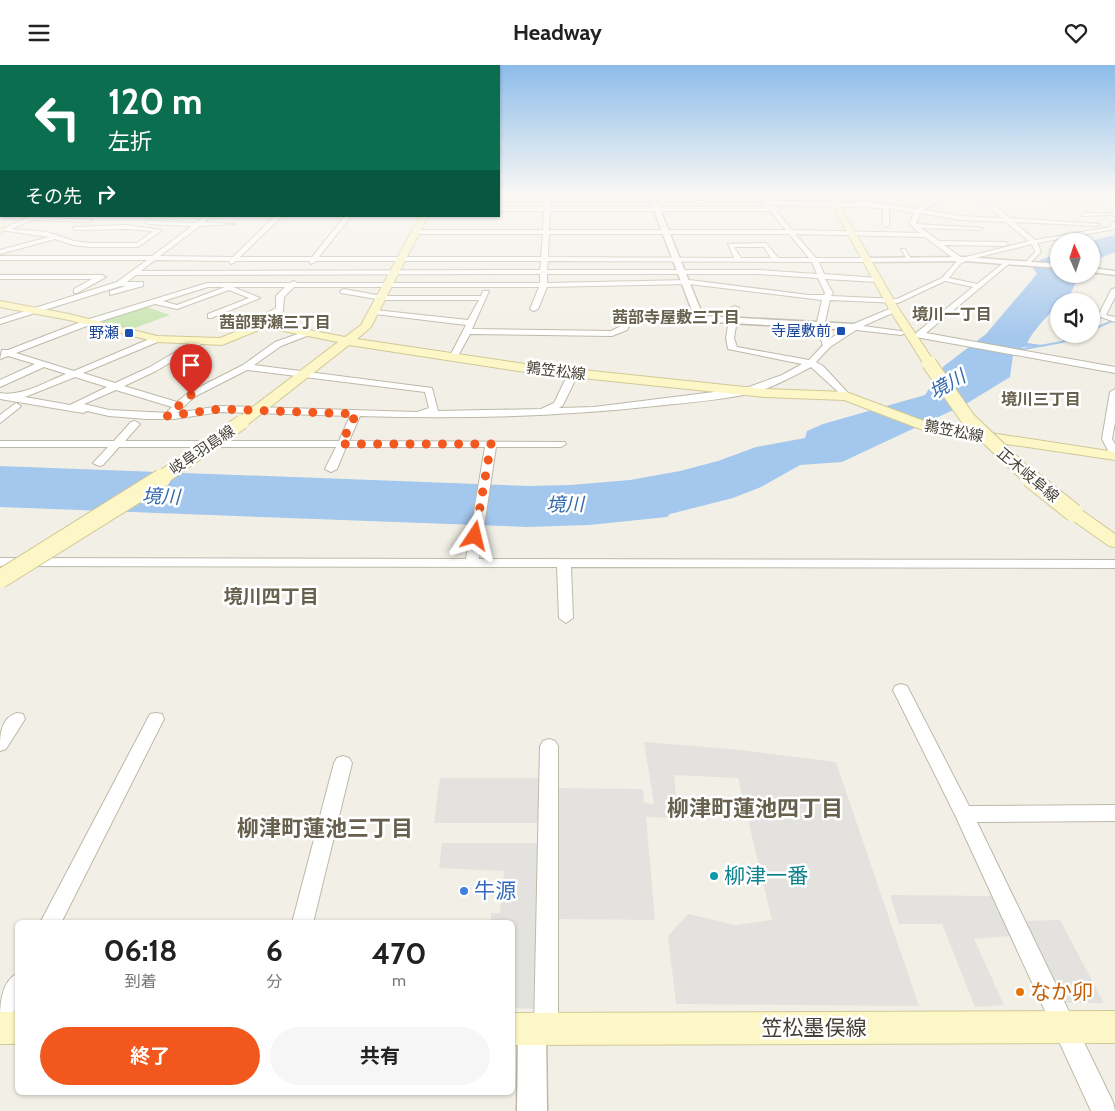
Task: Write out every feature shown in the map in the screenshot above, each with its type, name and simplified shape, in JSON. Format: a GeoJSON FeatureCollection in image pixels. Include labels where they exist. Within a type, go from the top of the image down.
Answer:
{"type":"FeatureCollection","features":[{"type":"Feature","properties":{"kind":"main road","name":"岐阜羽島線"},"geometry":{"type":"LineString","coordinates":[[0,579],[189,461],[260,410],[348,341],[365,327],[375,312],[411,241]]}},
{"type":"Feature","properties":{"kind":"main road","name":"正木岐阜線"},"geometry":{"type":"LineString","coordinates":[[857,241],[892,305],[967,418],[1029,479],[1115,542]]}},
{"type":"Feature","properties":{"kind":"main road"},"geometry":{"type":"LineString","coordinates":[[0,304],[90,322],[157,339],[222,342],[262,325]]}},
{"type":"Feature","properties":{"kind":"main road","name":"鶉笠松線"},"geometry":{"type":"LineString","coordinates":[[262,325],[309,332],[348,341],[573,374],[748,391],[846,396],[907,420],[946,431],[1115,455]]}},
{"type":"Feature","properties":{"kind":"main road","name":"笠松墨俣線"},"geometry":{"type":"LineString","coordinates":[[530,1029],[1115,1027]]}},
{"type":"Feature","properties":{"kind":"main road"},"geometry":{"type":"LineString","coordinates":[[0,1028],[15,1028]]}},
{"type":"Feature","properties":{"kind":"street"},"geometry":{"type":"LineString","coordinates":[[0,252],[38,241]]}},
{"type":"Feature","properties":{"kind":"street"},"geometry":{"type":"LineString","coordinates":[[69,241],[81,245],[171,245]]}},
{"type":"Feature","properties":{"kind":"street"},"geometry":{"type":"LineString","coordinates":[[119,258],[144,241]]}},
{"type":"Feature","properties":{"kind":"street"},"geometry":{"type":"LineString","coordinates":[[120,284],[176,241]]}},
{"type":"Feature","properties":{"kind":"street"},"geometry":{"type":"LineString","coordinates":[[207,285],[252,241]]}},
{"type":"Feature","properties":{"kind":"street"},"geometry":{"type":"LineString","coordinates":[[262,325],[270,315],[280,309],[280,296],[293,285],[328,241]]}},
{"type":"Feature","properties":{"kind":"street"},"geometry":{"type":"LineString","coordinates":[[534,309],[544,285],[546,241]]}},
{"type":"Feature","properties":{"kind":"street"},"geometry":{"type":"LineString","coordinates":[[669,241],[699,319]]}},
{"type":"Feature","properties":{"kind":"street"},"geometry":{"type":"LineString","coordinates":[[798,241],[819,266],[821,277],[829,293],[821,313],[820,324],[827,345]]}},
{"type":"Feature","properties":{"kind":"street"},"geometry":{"type":"LineString","coordinates":[[935,241],[962,259]]}},
{"type":"Feature","properties":{"kind":"street"},"geometry":{"type":"LineString","coordinates":[[938,243],[1012,244],[1033,241]]}},
{"type":"Feature","properties":{"kind":"street"},"geometry":{"type":"LineString","coordinates":[[1,399],[109,413],[173,413],[220,409],[405,415],[594,410],[748,391],[785,377],[811,363],[827,345],[854,327],[898,301],[944,279],[962,259],[1033,241]]}},
{"type":"Feature","properties":{"kind":"street"},"geometry":{"type":"LineString","coordinates":[[1030,263],[1038,252],[1033,241]]}},
{"type":"Feature","properties":{"kind":"street"},"geometry":{"type":"LineString","coordinates":[[738,259],[730,245],[766,245],[779,273]]}},
{"type":"Feature","properties":{"kind":"street"},"geometry":{"type":"LineString","coordinates":[[828,250],[834,259]]}},
{"type":"Feature","properties":{"kind":"street"},"geometry":{"type":"LineString","coordinates":[[903,250],[910,260]]}},
{"type":"Feature","properties":{"kind":"street"},"geometry":{"type":"LineString","coordinates":[[0,258],[772,259]]}},
{"type":"Feature","properties":{"kind":"street"},"geometry":{"type":"LineString","coordinates":[[439,298],[452,259]]}},
{"type":"Feature","properties":{"kind":"street"},"geometry":{"type":"LineString","coordinates":[[676,259],[962,259],[1050,265]]}},
{"type":"Feature","properties":{"kind":"street"},"geometry":{"type":"LineString","coordinates":[[814,260],[866,260]]}},
{"type":"Feature","properties":{"kind":"street"},"geometry":{"type":"LineString","coordinates":[[1008,262],[921,335],[1115,370]]}},
{"type":"Feature","properties":{"kind":"street"},"geometry":{"type":"LineString","coordinates":[[1100,271],[1115,273]]}},
{"type":"Feature","properties":{"kind":"street"},"geometry":{"type":"LineString","coordinates":[[0,277],[100,277],[219,273],[544,273],[682,277],[826,298],[892,305]]}},
{"type":"Feature","properties":{"kind":"street"},"geometry":{"type":"LineString","coordinates":[[3,353],[90,322],[207,285],[544,285],[779,273],[877,280]]}},
{"type":"Feature","properties":{"kind":"street"},"geometry":{"type":"LineString","coordinates":[[0,284],[11,277]]}},
{"type":"Feature","properties":{"kind":"street"},"geometry":{"type":"LineString","coordinates":[[0,321],[54,305],[120,284],[140,284],[68,307],[54,305],[41,302],[84,289],[100,277]]}},
{"type":"Feature","properties":{"kind":"street"},"geometry":{"type":"LineString","coordinates":[[944,279],[979,286]]}},
{"type":"Feature","properties":{"kind":"street"},"geometry":{"type":"LineString","coordinates":[[314,285],[382,298],[484,298]]}},
{"type":"Feature","properties":{"kind":"street"},"geometry":{"type":"LineString","coordinates":[[454,356],[490,285]]}},
{"type":"Feature","properties":{"kind":"street"},"geometry":{"type":"LineString","coordinates":[[154,301],[177,307],[229,288],[256,298],[211,316]]}},
{"type":"Feature","properties":{"kind":"street"},"geometry":{"type":"LineString","coordinates":[[1111,319],[1102,316],[1115,290]]}},
{"type":"Feature","properties":{"kind":"street"},"geometry":{"type":"LineString","coordinates":[[735,308],[729,335],[731,347],[811,363],[820,368],[846,396]]}},
{"type":"Feature","properties":{"kind":"street"},"geometry":{"type":"LineString","coordinates":[[375,312],[471,323]]}},
{"type":"Feature","properties":{"kind":"street"},"geometry":{"type":"LineString","coordinates":[[467,331],[612,334],[624,328],[628,318],[820,324],[901,333]]}},
{"type":"Feature","properties":{"kind":"street"},"geometry":{"type":"LineString","coordinates":[[99,463],[135,424],[173,413],[191,395],[246,367],[278,344],[309,332]]}},
{"type":"Feature","properties":{"kind":"street"},"geometry":{"type":"LineString","coordinates":[[1,399],[23,395],[157,339]]}},
{"type":"Feature","properties":{"kind":"street"},"geometry":{"type":"LineString","coordinates":[[74,405],[153,369],[200,341]]}},
{"type":"Feature","properties":{"kind":"street"},"geometry":{"type":"LineString","coordinates":[[3,353],[116,386],[173,413]]}},
{"type":"Feature","properties":{"kind":"street"},"geometry":{"type":"LineString","coordinates":[[0,384],[43,364]]}},
{"type":"Feature","properties":{"kind":"street"},"geometry":{"type":"LineString","coordinates":[[246,367],[429,390],[434,410],[405,415]]}},
{"type":"Feature","properties":{"kind":"street"},"geometry":{"type":"LineString","coordinates":[[532,412],[558,405],[573,374]]}},
{"type":"Feature","properties":{"kind":"street"},"geometry":{"type":"LineString","coordinates":[[1115,392],[1107,439],[1115,455]]}},
{"type":"Feature","properties":{"kind":"street"},"geometry":{"type":"LineString","coordinates":[[23,395],[43,405]]}},
{"type":"Feature","properties":{"kind":"street"},"geometry":{"type":"LineString","coordinates":[[1,399],[16,406],[74,405],[109,413],[135,424]]}},
{"type":"Feature","properties":{"kind":"street"},"geometry":{"type":"LineString","coordinates":[[0,420],[16,406]]}},
{"type":"Feature","properties":{"kind":"street"},"geometry":{"type":"LineString","coordinates":[[331,469],[356,414]]}},
{"type":"Feature","properties":{"kind":"street"},"geometry":{"type":"LineString","coordinates":[[0,444],[561,444]]}},
{"type":"Feature","properties":{"kind":"street"},"geometry":{"type":"LineString","coordinates":[[472,563],[491,444]]}},
{"type":"Feature","properties":{"kind":"street"},"geometry":{"type":"LineString","coordinates":[[0,563],[1115,564]]}},
{"type":"Feature","properties":{"kind":"street"},"geometry":{"type":"LineString","coordinates":[[564,563],[566,618]]}},
{"type":"Feature","properties":{"kind":"street"},"geometry":{"type":"LineString","coordinates":[[901,690],[964,814],[1104,1111]]}},
{"type":"Feature","properties":{"kind":"street"},"geometry":{"type":"LineString","coordinates":[[0,744],[17,719]]}},
{"type":"Feature","properties":{"kind":"street"},"geometry":{"type":"LineString","coordinates":[[52,920],[156,719]]}},
{"type":"Feature","properties":{"kind":"street"},"geometry":{"type":"LineString","coordinates":[[532,1111],[530,1029],[550,746]]}},
{"type":"Feature","properties":{"kind":"street"},"geometry":{"type":"LineString","coordinates":[[303,920],[343,763]]}},
{"type":"Feature","properties":{"kind":"street"},"geometry":{"type":"LineString","coordinates":[[964,814],[1115,813]]}},
{"type":"Feature","properties":{"kind":"street"},"geometry":{"type":"LineString","coordinates":[[0,1014],[15,989]]}},
{"type":"Feature","properties":{"kind":"green space"},"geometry":{"type":"Polygon","coordinates":[[[144,306],[170,315],[129,330],[97,322],[144,306]]]}},
{"type":"Feature","properties":{"kind":"shaded area"},"geometry":{"type":"Polygon","coordinates":[[[644,742],[732,749],[836,762],[919,1006],[676,1004],[668,936],[688,914],[735,925],[772,920],[738,778],[674,775],[678,818],[646,817],[655,920],[555,919],[555,788],[643,789],[644,803],[654,804],[644,742]]]}},
{"type":"Feature","properties":{"kind":"shaded area"},"geometry":{"type":"Polygon","coordinates":[[[440,778],[539,778],[539,823],[434,823],[440,778]]]}},
{"type":"Feature","properties":{"kind":"shaded area"},"geometry":{"type":"Polygon","coordinates":[[[442,843],[538,843],[535,1009],[515,1008],[515,920],[491,920],[491,913],[500,913],[504,871],[439,868],[442,843]]]}},
{"type":"Feature","properties":{"kind":"shaded area"},"geometry":{"type":"Polygon","coordinates":[[[890,895],[991,896],[1010,936],[974,939],[1004,1005],[975,1007],[942,924],[899,924],[890,895]]]}},
{"type":"Feature","properties":{"kind":"shaded area"},"geometry":{"type":"Polygon","coordinates":[[[1060,920],[1104,1003],[1067,1003],[1056,997],[1021,921],[1060,920]]]}},
{"type":"Feature","properties":{"kind":"water"},"geometry":{"type":"Polygon","coordinates":[[[1100,241],[1115,241],[1115,252],[1100,258],[1100,241]]]}},
{"type":"Feature","properties":{"kind":"water","name":"境川"},"geometry":{"type":"Polygon","coordinates":[[[1050,256],[1050,283],[1076,283],[1071,293],[1050,293],[1050,313],[1027,343],[1049,346],[1023,347],[1013,355],[1010,377],[966,404],[842,462],[800,465],[761,487],[733,498],[670,514],[667,517],[589,525],[527,527],[0,507],[0,466],[528,486],[630,480],[680,471],[718,461],[756,447],[805,438],[807,431],[823,424],[925,395],[944,366],[986,334],[1037,274],[1033,268],[1040,260],[1050,256]]]}},
{"type":"Feature","properties":{"kind":"waterway"},"geometry":{"type":"LineString","coordinates":[[1100,326],[1115,320]]}},
{"type":"Feature","properties":{"kind":"waterway"},"geometry":{"type":"LineString","coordinates":[[1018,350],[1056,343]]}},
{"type":"Feature","properties":{"kind":"place","name":"寺屋敷前"},"geometry":{"type":"Point","coordinates":[841,331]}},
{"type":"Feature","properties":{"kind":"place","name":"野瀬"},"geometry":{"type":"Point","coordinates":[129,333]}},
{"type":"Feature","properties":{"kind":"place","name":"柳津一番"},"geometry":{"type":"Point","coordinates":[714,876]}},
{"type":"Feature","properties":{"kind":"place","name":"牛源"},"geometry":{"type":"Point","coordinates":[464,891]}},
{"type":"Feature","properties":{"kind":"place","name":"なか卯"},"geometry":{"type":"Point","coordinates":[1020,992]}},
{"type":"Feature","properties":{"kind":"district","name":"境川一丁目"},"geometry":{"type":"Point","coordinates":[952,314]}},
{"type":"Feature","properties":{"kind":"district","name":"茜部寺屋敷三丁目"},"geometry":{"type":"Point","coordinates":[676,317]}},
{"type":"Feature","properties":{"kind":"district","name":"茜部野瀬三丁目"},"geometry":{"type":"Point","coordinates":[275,322]}},
{"type":"Feature","properties":{"kind":"district","name":"境川三丁目"},"geometry":{"type":"Point","coordinates":[1041,399]}},
{"type":"Feature","properties":{"kind":"district","name":"境川四丁目"},"geometry":{"type":"Point","coordinates":[271,596]}},
{"type":"Feature","properties":{"kind":"district","name":"柳津町蓮池四丁目"},"geometry":{"type":"Point","coordinates":[755,808]}},
{"type":"Feature","properties":{"kind":"district","name":"柳津町蓮池三丁目"},"geometry":{"type":"Point","coordinates":[325,828]}},
{"type":"Feature","properties":{"kind":"route"},"geometry":{"type":"LineString","coordinates":[[191,395],[167,416],[200,410],[220,409],[356,414],[341,444],[491,444],[475,536]]}}]}
